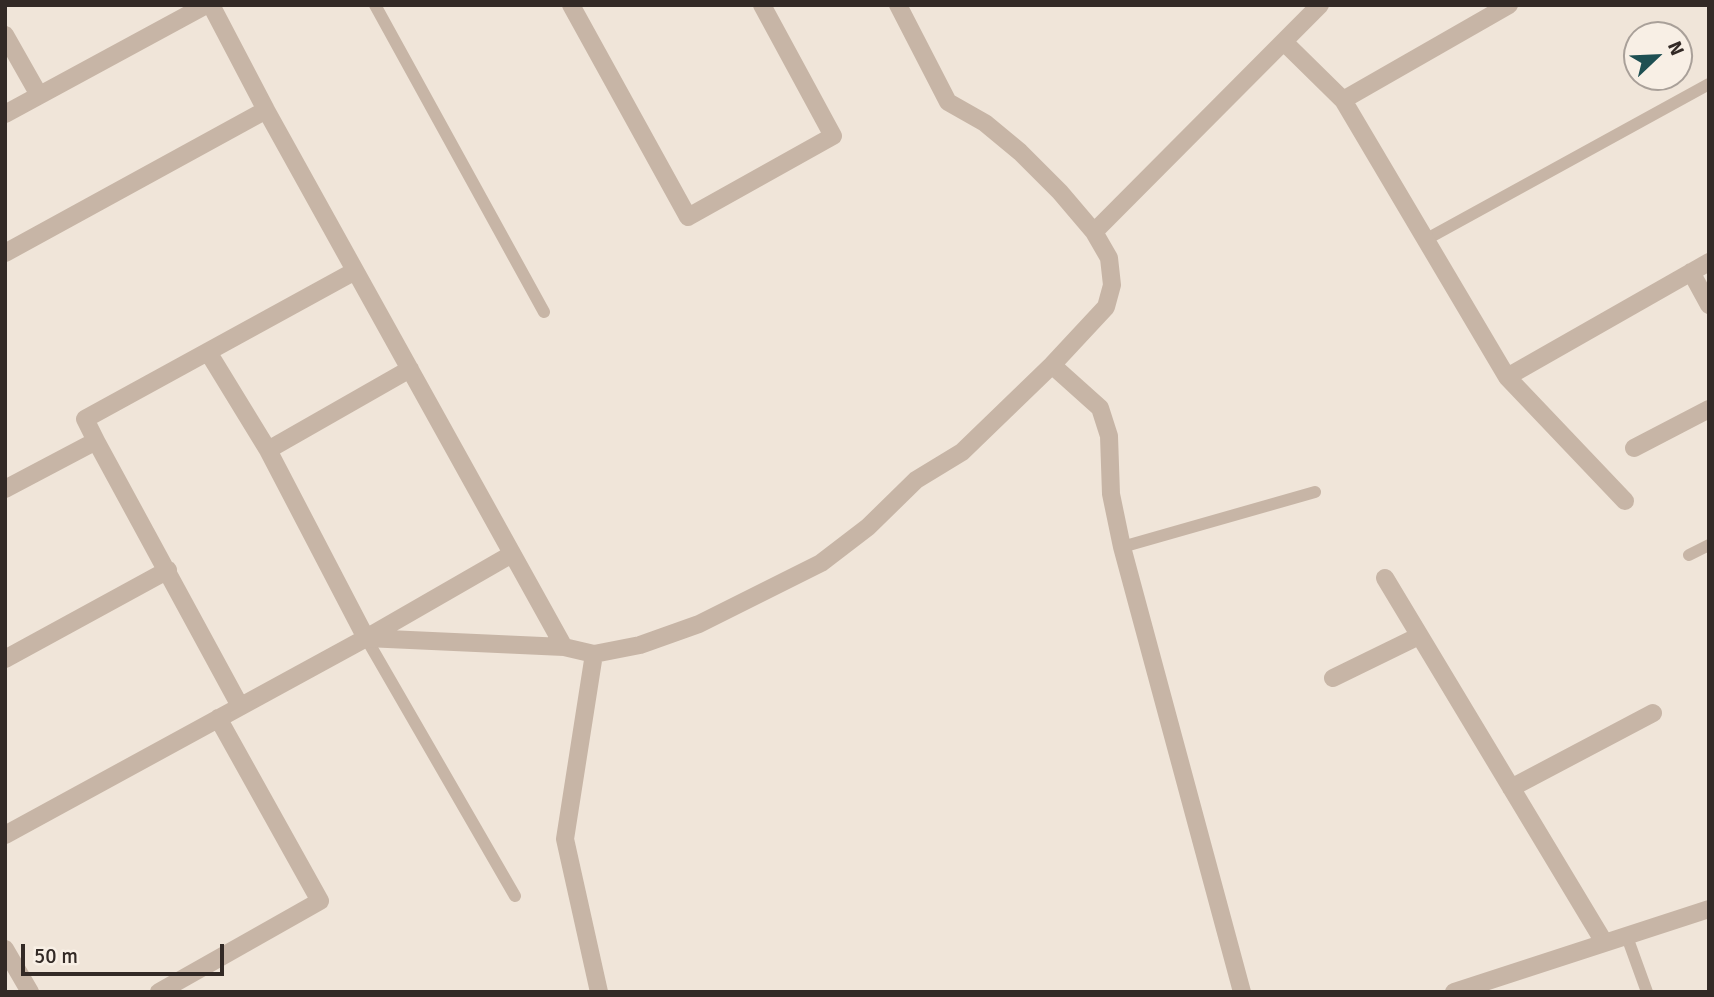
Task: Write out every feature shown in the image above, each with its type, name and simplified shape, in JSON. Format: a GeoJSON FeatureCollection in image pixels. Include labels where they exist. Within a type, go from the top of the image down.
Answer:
{"type":"FeatureCollection","features":[{"type":"Feature","properties":{"kind":"street"},"geometry":{"type":"LineString","coordinates":[[167,5],[176,22]]}},
{"type":"Feature","properties":{"kind":"street"},"geometry":{"type":"LineString","coordinates":[[5,114],[206,5]]}},
{"type":"Feature","properties":{"kind":"street"},"geometry":{"type":"LineString","coordinates":[[211,5],[564,648]]}},
{"type":"Feature","properties":{"kind":"street"},"geometry":{"type":"LineString","coordinates":[[572,5],[688,217],[833,136],[762,5]]}},
{"type":"Feature","properties":{"kind":"street"},"geometry":{"type":"LineString","coordinates":[[366,638],[564,648],[594,654],[640,645],[699,624],[821,563],[868,527],[916,480],[962,452],[1052,365],[1106,307],[1112,285],[1109,258],[1094,232],[1060,192],[1020,152],[985,123],[948,102],[898,5]]}},
{"type":"Feature","properties":{"kind":"street"},"geometry":{"type":"LineString","coordinates":[[1094,232],[1320,5]]}},
{"type":"Feature","properties":{"kind":"street"},"geometry":{"type":"LineString","coordinates":[[1343,100],[1508,5]]}},
{"type":"Feature","properties":{"kind":"street"},"geometry":{"type":"LineString","coordinates":[[5,35],[39,95]]}},
{"type":"Feature","properties":{"kind":"street"},"geometry":{"type":"LineString","coordinates":[[1284,42],[1343,100],[1507,377],[1625,501]]}},
{"type":"Feature","properties":{"kind":"street"},"geometry":{"type":"LineString","coordinates":[[5,253],[267,110]]}},
{"type":"Feature","properties":{"kind":"street"},"geometry":{"type":"LineString","coordinates":[[1507,377],[1709,262]]}},
{"type":"Feature","properties":{"kind":"street"},"geometry":{"type":"LineString","coordinates":[[240,706],[85,419],[355,271]]}},
{"type":"Feature","properties":{"kind":"street"},"geometry":{"type":"LineString","coordinates":[[1691,272],[1709,305]]}},
{"type":"Feature","properties":{"kind":"street"},"geometry":{"type":"LineString","coordinates":[[208,352],[268,450],[366,638]]}},
{"type":"Feature","properties":{"kind":"street"},"geometry":{"type":"LineString","coordinates":[[1052,365],[1100,408],[1109,436],[1111,494],[1122,547],[1242,992]]}},
{"type":"Feature","properties":{"kind":"street"},"geometry":{"type":"LineString","coordinates":[[268,450],[410,369]]}},
{"type":"Feature","properties":{"kind":"street"},"geometry":{"type":"LineString","coordinates":[[1634,449],[1709,409]]}},
{"type":"Feature","properties":{"kind":"street"},"geometry":{"type":"LineString","coordinates":[[5,489],[96,441]]}},
{"type":"Feature","properties":{"kind":"street"},"geometry":{"type":"LineString","coordinates":[[5,835],[366,638],[512,554]]}},
{"type":"Feature","properties":{"kind":"street"},"geometry":{"type":"LineString","coordinates":[[5,659],[168,570]]}},
{"type":"Feature","properties":{"kind":"street"},"geometry":{"type":"LineString","coordinates":[[1385,578],[1604,942]]}},
{"type":"Feature","properties":{"kind":"street"},"geometry":{"type":"LineString","coordinates":[[1333,678],[1419,636]]}},
{"type":"Feature","properties":{"kind":"street"},"geometry":{"type":"LineString","coordinates":[[594,654],[565,839],[599,992]]}},
{"type":"Feature","properties":{"kind":"street"},"geometry":{"type":"LineString","coordinates":[[1511,788],[1653,713]]}},
{"type":"Feature","properties":{"kind":"street"},"geometry":{"type":"LineString","coordinates":[[159,992],[320,901],[218,718]]}},
{"type":"Feature","properties":{"kind":"street"},"geometry":{"type":"LineString","coordinates":[[1454,992],[1709,909]]}},
{"type":"Feature","properties":{"kind":"street"},"geometry":{"type":"LineString","coordinates":[[5,949],[30,992]]}},
{"type":"Feature","properties":{"kind":"lane"},"geometry":{"type":"LineString","coordinates":[[375,5],[544,312]]}},
{"type":"Feature","properties":{"kind":"lane"},"geometry":{"type":"LineString","coordinates":[[1425,240],[1709,84]]}},
{"type":"Feature","properties":{"kind":"lane"},"geometry":{"type":"LineString","coordinates":[[1122,547],[1315,492]]}},
{"type":"Feature","properties":{"kind":"lane"},"geometry":{"type":"LineString","coordinates":[[1689,555],[1709,545]]}},
{"type":"Feature","properties":{"kind":"lane"},"geometry":{"type":"LineString","coordinates":[[366,638],[515,896]]}},
{"type":"Feature","properties":{"kind":"lane"},"geometry":{"type":"LineString","coordinates":[[1626,934],[1647,992]]}}]}
